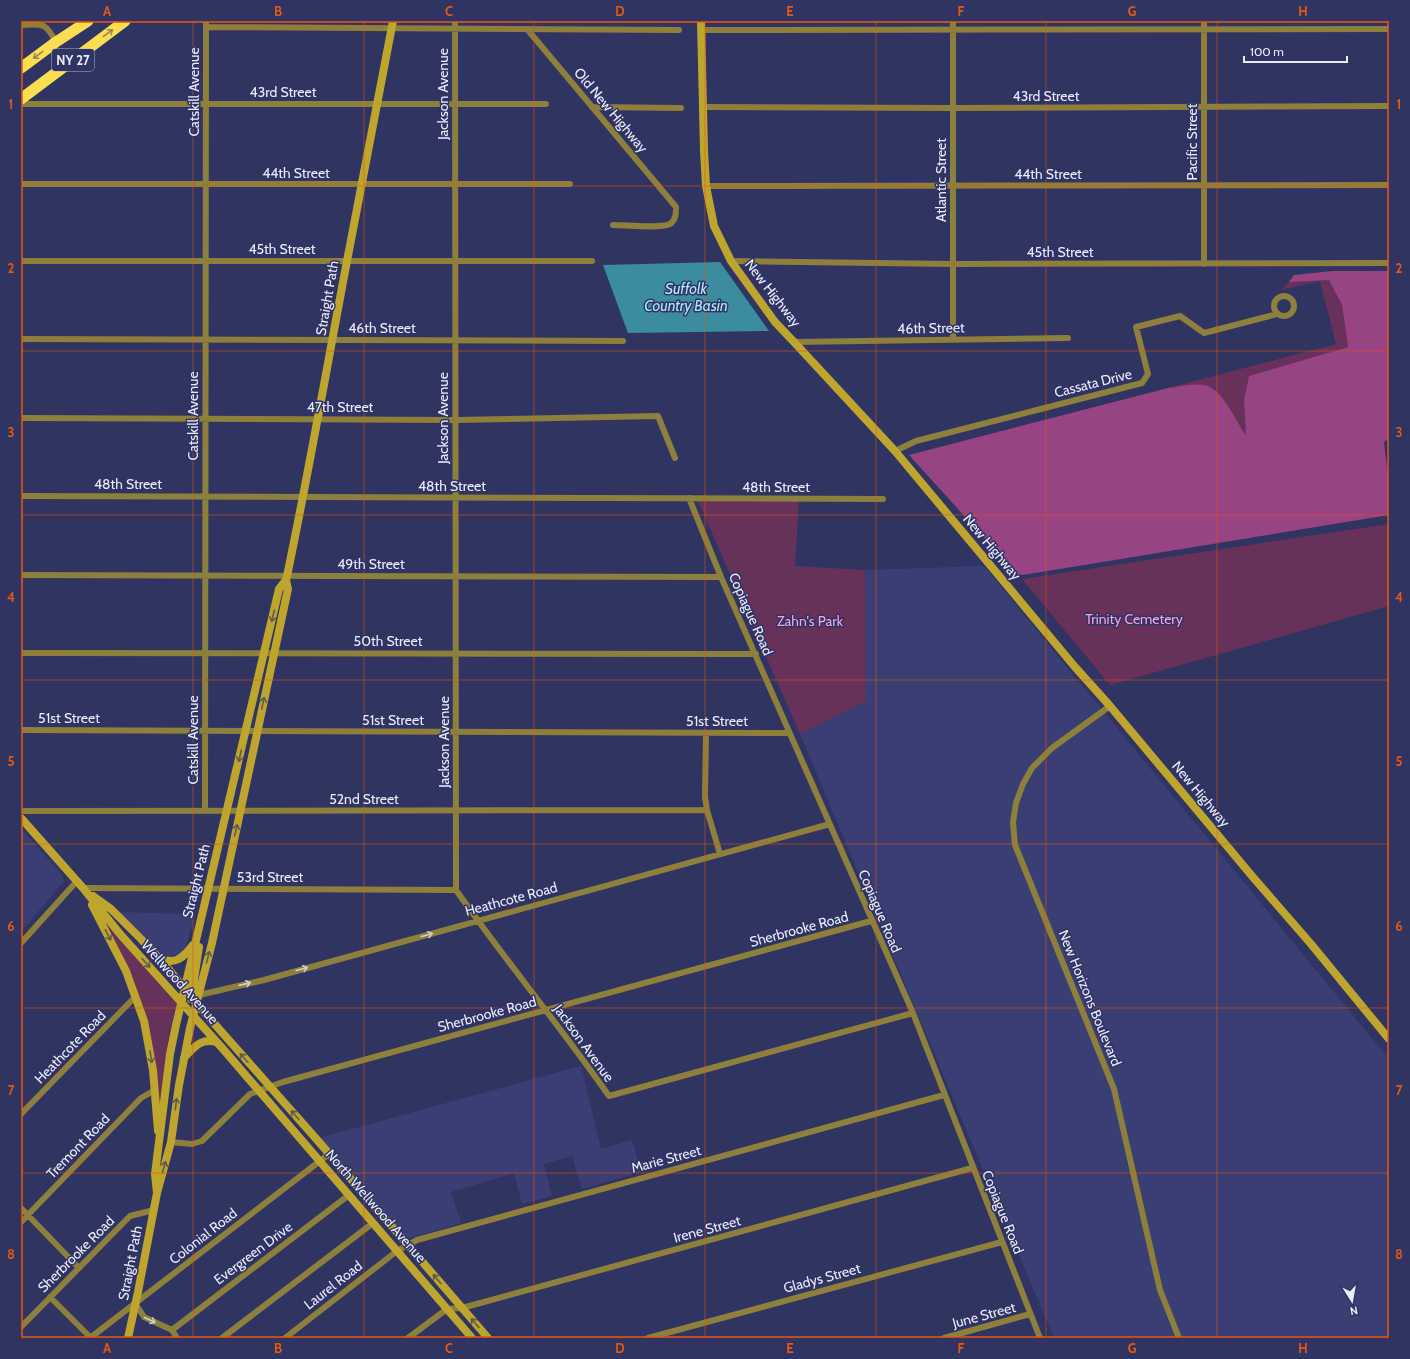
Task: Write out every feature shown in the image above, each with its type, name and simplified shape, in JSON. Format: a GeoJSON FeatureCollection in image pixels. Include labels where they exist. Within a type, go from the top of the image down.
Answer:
{"type":"FeatureCollection","features":[{"type":"Feature","properties":{"kind":"highway","name":"NY 27"},"geometry":{"type":"LineString","coordinates":[[21,68],[88,21]]}},
{"type":"Feature","properties":{"kind":"highway","name":"NY 27"},"geometry":{"type":"LineString","coordinates":[[21,99],[124,21]]}},
{"type":"Feature","properties":{"kind":"main road","name":"New Highway"},"geometry":{"type":"LineString","coordinates":[[701,21],[706,186],[714,226],[731,261],[775,322],[895,451],[1389,1039]]}},
{"type":"Feature","properties":{"kind":"main road","name":"Straight Path"},"geometry":{"type":"LineString","coordinates":[[157,1193],[155,1174],[170,1054],[199,924],[279,589],[286,578],[303,497],[392,25]]}},
{"type":"Feature","properties":{"kind":"main road","name":"Straight Path"},"geometry":{"type":"LineString","coordinates":[[128,1338],[148,1234],[157,1193],[171,1142],[179,1085],[195,998],[212,943],[222,889],[288,590],[286,578]]}},
{"type":"Feature","properties":{"kind":"main road","name":"Wellwood Avenue"},"geometry":{"type":"LineString","coordinates":[[21,818],[78,882],[120,934],[259,1091]]}},
{"type":"Feature","properties":{"kind":"main road","name":"Wellwood Avenue"},"geometry":{"type":"LineString","coordinates":[[83,888],[111,909],[159,958],[184,989],[195,998],[270,1087],[488,1338]]}},
{"type":"Feature","properties":{"kind":"main road"},"geometry":{"type":"LineString","coordinates":[[83,888],[126,971],[144,1021],[150,1045],[159,1144]]}},
{"type":"Feature","properties":{"kind":"main road"},"geometry":{"type":"LineString","coordinates":[[195,998],[199,924]]}},
{"type":"Feature","properties":{"kind":"main road"},"geometry":{"type":"LineString","coordinates":[[159,958],[169,962],[180,959],[195,943]]}},
{"type":"Feature","properties":{"kind":"main road"},"geometry":{"type":"LineString","coordinates":[[184,1058],[200,1042],[207,1040],[216,1042]]}},
{"type":"Feature","properties":{"kind":"main road","name":"North Wellwood Avenue"},"geometry":{"type":"LineString","coordinates":[[259,1091],[472,1338]]}},
{"type":"Feature","properties":{"kind":"street","name":"Jackson Avenue"},"geometry":{"type":"LineString","coordinates":[[455,21],[456,890],[609,1096],[913,1013]]}},
{"type":"Feature","properties":{"kind":"street","name":"Atlantic Street"},"geometry":{"type":"LineString","coordinates":[[953,21],[953,340]]}},
{"type":"Feature","properties":{"kind":"street","name":"Pacific Street"},"geometry":{"type":"LineString","coordinates":[[1204,21],[1204,264]]}},
{"type":"Feature","properties":{"kind":"street"},"geometry":{"type":"LineString","coordinates":[[21,25],[39,24],[45,26],[50,31],[56,42]]}},
{"type":"Feature","properties":{"kind":"street"},"geometry":{"type":"LineString","coordinates":[[206,24],[392,25],[455,29],[679,30]]}},
{"type":"Feature","properties":{"kind":"street","name":"Catskill Avenue"},"geometry":{"type":"LineString","coordinates":[[205,811],[206,24]]}},
{"type":"Feature","properties":{"kind":"street","name":"Old New Highway"},"geometry":{"type":"LineString","coordinates":[[527,29],[676,207],[676,215],[674,219],[670,224],[663,226],[614,224]]}},
{"type":"Feature","properties":{"kind":"street"},"geometry":{"type":"LineString","coordinates":[[702,30],[1389,29]]}},
{"type":"Feature","properties":{"kind":"street","name":"43rd Street"},"geometry":{"type":"LineString","coordinates":[[21,104],[546,104]]}},
{"type":"Feature","properties":{"kind":"street","name":"43rd Street"},"geometry":{"type":"LineString","coordinates":[[704,107],[953,108],[1389,106]]}},
{"type":"Feature","properties":{"kind":"street"},"geometry":{"type":"LineString","coordinates":[[592,107],[681,108]]}},
{"type":"Feature","properties":{"kind":"street","name":"44th Street"},"geometry":{"type":"LineString","coordinates":[[21,184],[570,184]]}},
{"type":"Feature","properties":{"kind":"street","name":"44th Street"},"geometry":{"type":"LineString","coordinates":[[706,186],[1389,185]]}},
{"type":"Feature","properties":{"kind":"street","name":"45th Street"},"geometry":{"type":"LineString","coordinates":[[21,261],[592,261]]}},
{"type":"Feature","properties":{"kind":"street","name":"45th Street"},"geometry":{"type":"LineString","coordinates":[[731,261],[953,264],[1389,263]]}},
{"type":"Feature","properties":{"kind":"street","name":"Cassata Drive"},"geometry":{"type":"LineString","coordinates":[[895,451],[916,441],[1142,383],[1148,374],[1136,326],[1180,316],[1204,333],[1277,314]]}},
{"type":"Feature","properties":{"kind":"street","name":"46th Street"},"geometry":{"type":"LineString","coordinates":[[794,342],[1068,338]]}},
{"type":"Feature","properties":{"kind":"street","name":"46th Street"},"geometry":{"type":"LineString","coordinates":[[21,339],[623,341]]}},
{"type":"Feature","properties":{"kind":"street","name":"47th Street"},"geometry":{"type":"LineString","coordinates":[[21,418],[455,420],[658,416],[675,458]]}},
{"type":"Feature","properties":{"kind":"street","name":"48th Street"},"geometry":{"type":"LineString","coordinates":[[21,496],[883,499]]}},
{"type":"Feature","properties":{"kind":"street","name":"Copiague Road"},"geometry":{"type":"LineString","coordinates":[[689,498],[871,921],[913,1013],[972,1168],[1040,1338]]}},
{"type":"Feature","properties":{"kind":"street","name":"49th Street"},"geometry":{"type":"LineString","coordinates":[[21,575],[205,575],[286,578],[455,576],[722,577]]}},
{"type":"Feature","properties":{"kind":"street","name":"50th Street"},"geometry":{"type":"LineString","coordinates":[[21,653],[756,654]]}},
{"type":"Feature","properties":{"kind":"street","name":"New Horizons Boulevard"},"geometry":{"type":"LineString","coordinates":[[1110,706],[1052,748],[1032,768],[1023,784],[1016,803],[1013,822],[1015,845],[1114,1089],[1159,1286],[1179,1338]]}},
{"type":"Feature","properties":{"kind":"street","name":"51st Street"},"geometry":{"type":"LineString","coordinates":[[21,730],[205,732],[790,733]]}},
{"type":"Feature","properties":{"kind":"street"},"geometry":{"type":"LineString","coordinates":[[706,733],[705,797],[707,810],[720,854]]}},
{"type":"Feature","properties":{"kind":"street","name":"52nd Street"},"geometry":{"type":"LineString","coordinates":[[21,811],[707,810]]}},
{"type":"Feature","properties":{"kind":"street","name":"Heathcote Road"},"geometry":{"type":"LineString","coordinates":[[195,998],[830,824]]}},
{"type":"Feature","properties":{"kind":"street"},"geometry":{"type":"LineString","coordinates":[[21,943],[78,882]]}},
{"type":"Feature","properties":{"kind":"street","name":"53rd Street"},"geometry":{"type":"LineString","coordinates":[[83,888],[456,890]]}},
{"type":"Feature","properties":{"kind":"street","name":"Sherbrooke Road"},"geometry":{"type":"LineString","coordinates":[[171,1142],[192,1144],[202,1141],[250,1094],[283,1082],[871,921]]}},
{"type":"Feature","properties":{"kind":"street","name":"Heathcote Road"},"geometry":{"type":"LineString","coordinates":[[21,1114],[135,997]]}},
{"type":"Feature","properties":{"kind":"street","name":"Tremont Road"},"geometry":{"type":"LineString","coordinates":[[21,1222],[141,1098],[155,1090]]}},
{"type":"Feature","properties":{"kind":"street","name":"Marie Street"},"geometry":{"type":"LineString","coordinates":[[397,1251],[417,1240],[465,1226],[944,1095]]}},
{"type":"Feature","properties":{"kind":"street","name":"Colonial Road"},"geometry":{"type":"LineString","coordinates":[[50,1297],[90,1338],[329,1154]]}},
{"type":"Feature","properties":{"kind":"street","name":"Irene Street"},"geometry":{"type":"LineString","coordinates":[[447,1309],[462,1308],[972,1168]]}},
{"type":"Feature","properties":{"kind":"street","name":"Evergreen Drive"},"geometry":{"type":"LineString","coordinates":[[172,1330],[349,1195]]}},
{"type":"Feature","properties":{"kind":"street"},"geometry":{"type":"LineString","coordinates":[[21,1208],[79,1268]]}},
{"type":"Feature","properties":{"kind":"street","name":"Sherbrooke Road"},"geometry":{"type":"LineString","coordinates":[[21,1327],[130,1216],[154,1210]]}},
{"type":"Feature","properties":{"kind":"street"},"geometry":{"type":"LineString","coordinates":[[222,1338],[373,1223]]}},
{"type":"Feature","properties":{"kind":"street","name":"Gladys Street"},"geometry":{"type":"LineString","coordinates":[[648,1338],[1002,1242]]}},
{"type":"Feature","properties":{"kind":"street","name":"Laurel Road"},"geometry":{"type":"LineString","coordinates":[[284,1338],[397,1251]]}},
{"type":"Feature","properties":{"kind":"street"},"geometry":{"type":"LineString","coordinates":[[135,1303],[144,1317],[172,1330],[177,1338]]}},
{"type":"Feature","properties":{"kind":"street"},"geometry":{"type":"LineString","coordinates":[[408,1338],[447,1309]]}},
{"type":"Feature","properties":{"kind":"street","name":"June Street"},"geometry":{"type":"LineString","coordinates":[[944,1338],[1030,1314]]}},
{"type":"Feature","properties":{"kind":"shaded area"},"geometry":{"type":"Polygon","coordinates":[[[1332,271],[1389,271],[1389,438],[1384,442],[1389,484],[1389,515],[1023,575],[1017,574],[909,455],[1168,388],[1195,384],[1210,387],[1217,392],[1228,406],[1246,435],[1244,400],[1249,376],[1348,347],[1342,305],[1329,280],[1289,282],[1294,275],[1332,271]]]}},
{"type":"Feature","properties":{"kind":"shaded area"},"geometry":{"type":"Polygon","coordinates":[[[984,566],[1389,1059],[1389,1338],[1054,1338],[800,734],[866,701],[865,570],[984,566]]]}},
{"type":"Feature","properties":{"kind":"shaded area"},"geometry":{"type":"Polygon","coordinates":[[[21,829],[61,873],[64,881],[21,932],[21,829]]]}},
{"type":"Feature","properties":{"kind":"shaded area"},"geometry":{"type":"Polygon","coordinates":[[[118,912],[195,914],[184,953],[164,959],[118,912]]]}},
{"type":"Feature","properties":{"kind":"shaded area"},"geometry":{"type":"Polygon","coordinates":[[[581,1066],[601,1149],[632,1140],[641,1172],[582,1189],[572,1156],[544,1164],[552,1196],[522,1204],[514,1173],[451,1192],[461,1223],[407,1239],[319,1138],[581,1066]]]}},
{"type":"Feature","properties":{"kind":"green space"},"geometry":{"type":"Polygon","coordinates":[[[1329,279],[1342,305],[1348,347],[1249,376],[1244,400],[1246,436],[1230,409],[1168,388],[1336,344],[1320,281],[1281,290],[1289,282],[1329,279]]]}},
{"type":"Feature","properties":{"kind":"green space","name":"Zahn's Park"},"geometry":{"type":"Polygon","coordinates":[[[698,501],[799,501],[795,566],[865,570],[866,701],[800,734],[698,501]]]}},
{"type":"Feature","properties":{"kind":"green space","name":"Trinity Cemetery"},"geometry":{"type":"Polygon","coordinates":[[[1389,524],[1389,606],[1110,685],[1022,579],[1389,524]]]}},
{"type":"Feature","properties":{"kind":"green space"},"geometry":{"type":"Polygon","coordinates":[[[104,920],[177,1004],[167,1046],[160,1118],[153,1048],[147,1020],[104,920]]]}},
{"type":"Feature","properties":{"kind":"water","name":"Suffolk Country Basin"},"geometry":{"type":"Polygon","coordinates":[[[720,262],[769,331],[628,333],[603,265],[720,262]]]}}]}
